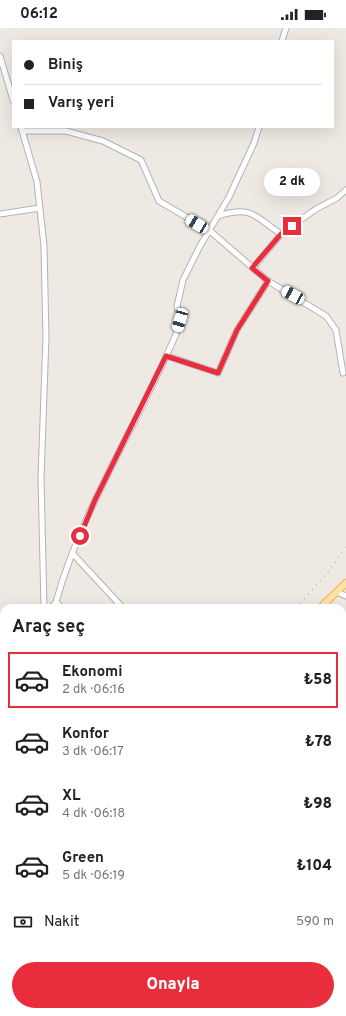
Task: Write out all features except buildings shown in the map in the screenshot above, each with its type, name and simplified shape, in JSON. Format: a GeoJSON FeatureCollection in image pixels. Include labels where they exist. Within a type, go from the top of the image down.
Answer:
{"type":"FeatureCollection","features":[{"type":"Feature","properties":{"kind":"main road"},"geometry":{"type":"LineString","coordinates":[[328,604],[337,592],[346,584]]}},
{"type":"Feature","properties":{"kind":"street"},"geometry":{"type":"LineString","coordinates":[[282,40],[286,28]]}},
{"type":"Feature","properties":{"kind":"street"},"geometry":{"type":"LineString","coordinates":[[0,56],[12,97]]}},
{"type":"Feature","properties":{"kind":"street"},"geometry":{"type":"LineString","coordinates":[[56,602],[73,554],[95,500],[166,356],[180,320],[177,306],[183,280],[200,246],[218,216],[254,143],[259,128]]}},
{"type":"Feature","properties":{"kind":"street"},"geometry":{"type":"LineString","coordinates":[[44,604],[42,478],[46,336],[44,246],[37,182],[22,129],[66,129],[103,141],[141,160],[159,201],[210,231],[268,281],[326,316],[336,330],[343,373]]}},
{"type":"Feature","properties":{"kind":"street"},"geometry":{"type":"LineString","coordinates":[[252,268],[281,234],[316,209],[338,198],[346,190]]}},
{"type":"Feature","properties":{"kind":"street"},"geometry":{"type":"LineString","coordinates":[[0,214],[40,208]]}},
{"type":"Feature","properties":{"kind":"street"},"geometry":{"type":"LineString","coordinates":[[218,216],[242,210],[253,214],[281,234]]}},
{"type":"Feature","properties":{"kind":"street"},"geometry":{"type":"LineString","coordinates":[[166,356],[218,373],[237,330],[268,281]]}},
{"type":"Feature","properties":{"kind":"street"},"geometry":{"type":"LineString","coordinates":[[73,554],[119,604]]}},
{"type":"Feature","properties":{"kind":"street"},"geometry":{"type":"LineString","coordinates":[[337,592],[346,596]]}},
{"type":"Feature","properties":{"kind":"railway"},"geometry":{"type":"LineString","coordinates":[[300,604],[328,572],[346,547]]}},
{"type":"Feature","properties":{"kind":"route"},"geometry":{"type":"LineString","coordinates":[[80,536],[95,500],[128,437],[166,356],[218,373],[237,330],[268,281],[252,268],[281,234],[292,226]]}}]}
